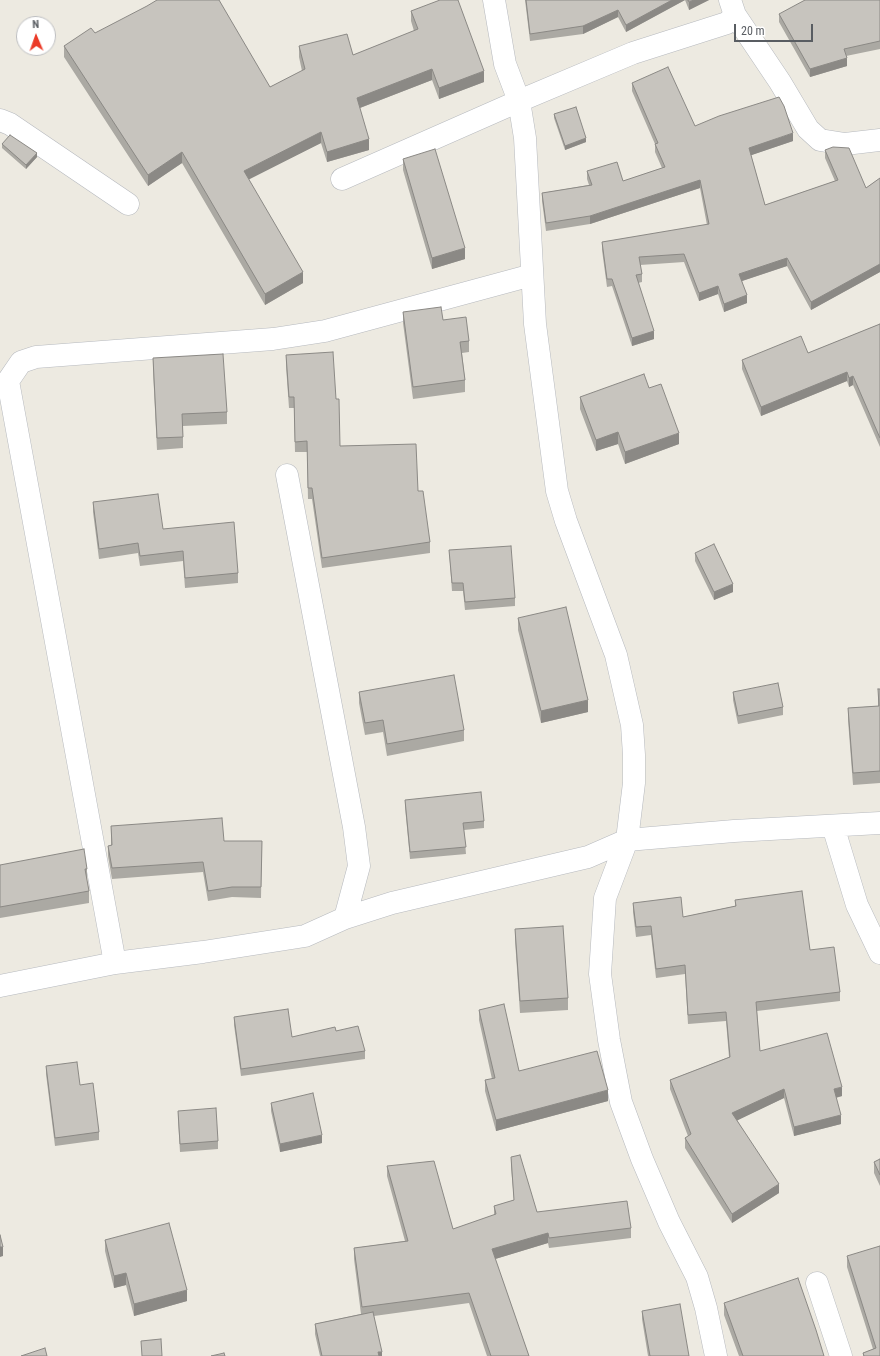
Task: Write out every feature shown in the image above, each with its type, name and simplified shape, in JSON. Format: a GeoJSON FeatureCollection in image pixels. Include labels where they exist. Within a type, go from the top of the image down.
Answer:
{"type":"FeatureCollection","features":[{"type":"Feature","properties":{"kind":"street"},"geometry":{"type":"LineString","coordinates":[[494,0],[505,64],[519,101],[525,138],[535,324],[557,491],[566,521],[616,655],[632,725],[634,783],[627,840],[605,898],[600,974],[609,1040],[621,1102],[642,1159],[669,1222],[697,1277],[706,1308],[716,1356]]}},
{"type":"Feature","properties":{"kind":"street"},"geometry":{"type":"LineString","coordinates":[[342,178],[519,101],[633,54],[727,23],[733,8]]}},
{"type":"Feature","properties":{"kind":"street"},"geometry":{"type":"LineString","coordinates":[[733,8],[808,129],[820,140],[845,144],[880,140]]}},
{"type":"Feature","properties":{"kind":"street"},"geometry":{"type":"LineString","coordinates":[[0,120],[10,124],[128,204]]}},
{"type":"Feature","properties":{"kind":"street"},"geometry":{"type":"LineString","coordinates":[[115,963],[8,381],[20,362],[36,357],[274,339],[325,331],[532,274]]}},
{"type":"Feature","properties":{"kind":"street"},"geometry":{"type":"LineString","coordinates":[[288,475],[354,827],[359,866],[345,918]]}},
{"type":"Feature","properties":{"kind":"street"},"geometry":{"type":"LineString","coordinates":[[0,986],[115,963],[203,952],[305,936],[345,918],[392,903],[588,857],[627,840],[734,831],[880,823]]}},
{"type":"Feature","properties":{"kind":"street"},"geometry":{"type":"LineString","coordinates":[[833,826],[857,905],[880,953]]}},
{"type":"Feature","properties":{"kind":"street"},"geometry":{"type":"LineString","coordinates":[[818,1283],[841,1356]]}},
{"type":"Feature","properties":{"kind":"building"},"geometry":{"type":"Polygon","coordinates":[[[157,0],[219,0],[270,87],[305,69],[299,46],[347,34],[353,55],[418,29],[411,11],[440,0],[458,0],[484,71],[439,88],[432,69],[357,98],[369,139],[327,152],[321,132],[244,171],[303,272],[265,294],[182,152],[148,175],[64,46],[91,28],[95,33],[157,0]]]}},
{"type":"Feature","properties":{"kind":"building"},"geometry":{"type":"Polygon","coordinates":[[[526,0],[672,0],[626,25],[618,10],[583,26],[530,34],[526,0]]]}},
{"type":"Feature","properties":{"kind":"building"},"geometry":{"type":"Polygon","coordinates":[[[805,0],[880,0],[880,41],[844,49],[847,58],[810,69],[779,14],[805,0]]]}},
{"type":"Feature","properties":{"kind":"building"},"geometry":{"type":"Polygon","coordinates":[[[668,67],[695,126],[719,116],[779,97],[784,106],[793,133],[749,148],[765,205],[838,180],[825,150],[833,147],[849,148],[866,188],[880,178],[880,264],[811,302],[787,258],[739,274],[747,295],[724,304],[718,286],[699,293],[684,254],[639,257],[642,274],[636,275],[654,331],[632,338],[612,279],[607,279],[602,242],[709,224],[700,180],[590,216],[546,223],[542,193],[592,185],[587,171],[617,162],[623,181],[665,167],[655,144],[658,143],[632,83],[668,67]]]}},
{"type":"Feature","properties":{"kind":"building"},"geometry":{"type":"Polygon","coordinates":[[[576,107],[586,138],[565,146],[554,114],[576,107]]]}},
{"type":"Feature","properties":{"kind":"building"},"geometry":{"type":"Polygon","coordinates":[[[10,135],[37,153],[26,165],[2,144],[10,135]]]}},
{"type":"Feature","properties":{"kind":"building"},"geometry":{"type":"Polygon","coordinates":[[[435,149],[465,248],[432,258],[403,159],[435,149]]]}},
{"type":"Feature","properties":{"kind":"building"},"geometry":{"type":"Polygon","coordinates":[[[441,307],[443,320],[466,317],[469,341],[460,342],[465,380],[413,387],[403,312],[441,307]]]}},
{"type":"Feature","properties":{"kind":"building"},"geometry":{"type":"Polygon","coordinates":[[[880,324],[880,438],[853,376],[849,378],[847,372],[761,407],[742,360],[801,336],[808,353],[880,324]]]}},
{"type":"Feature","properties":{"kind":"building"},"geometry":{"type":"Polygon","coordinates":[[[333,352],[336,399],[339,399],[340,446],[416,444],[418,491],[423,491],[430,542],[322,558],[312,488],[308,488],[307,441],[295,442],[294,397],[289,397],[286,355],[333,352]]]}},
{"type":"Feature","properties":{"kind":"building"},"geometry":{"type":"Polygon","coordinates":[[[223,354],[227,412],[182,414],[183,437],[157,438],[153,358],[223,354]]]}},
{"type":"Feature","properties":{"kind":"building"},"geometry":{"type":"Polygon","coordinates":[[[644,374],[649,388],[661,384],[679,433],[625,452],[618,432],[596,440],[580,397],[644,374]]]}},
{"type":"Feature","properties":{"kind":"building"},"geometry":{"type":"Polygon","coordinates":[[[158,494],[163,529],[234,522],[238,573],[185,578],[183,551],[140,556],[138,543],[99,549],[93,502],[158,494]]]}},
{"type":"Feature","properties":{"kind":"building"},"geometry":{"type":"Polygon","coordinates":[[[714,544],[733,584],[714,592],[695,553],[714,544]]]}},
{"type":"Feature","properties":{"kind":"building"},"geometry":{"type":"Polygon","coordinates":[[[511,546],[515,598],[465,602],[463,583],[452,583],[449,550],[511,546]]]}},
{"type":"Feature","properties":{"kind":"building"},"geometry":{"type":"Polygon","coordinates":[[[566,607],[588,700],[541,711],[518,618],[566,607]]]}},
{"type":"Feature","properties":{"kind":"building"},"geometry":{"type":"Polygon","coordinates":[[[454,675],[464,730],[387,744],[383,720],[365,723],[359,692],[454,675]]]}},
{"type":"Feature","properties":{"kind":"building"},"geometry":{"type":"Polygon","coordinates":[[[778,683],[783,707],[738,716],[733,692],[778,683]]]}},
{"type":"Feature","properties":{"kind":"building"},"geometry":{"type":"Polygon","coordinates":[[[878,689],[880,689],[880,771],[853,773],[848,708],[879,706],[878,689]]]}},
{"type":"Feature","properties":{"kind":"building"},"geometry":{"type":"Polygon","coordinates":[[[481,792],[484,821],[463,823],[466,847],[410,852],[405,800],[481,792]]]}},
{"type":"Feature","properties":{"kind":"building"},"geometry":{"type":"Polygon","coordinates":[[[222,818],[224,841],[262,841],[261,887],[232,887],[208,891],[203,862],[112,868],[108,846],[112,845],[111,826],[222,818]]]}},
{"type":"Feature","properties":{"kind":"building"},"geometry":{"type":"Polygon","coordinates":[[[84,849],[87,869],[85,869],[89,891],[0,907],[0,865],[84,849]]]}},
{"type":"Feature","properties":{"kind":"building"},"geometry":{"type":"Polygon","coordinates":[[[802,891],[810,950],[834,947],[840,992],[756,1002],[760,1051],[827,1033],[842,1087],[834,1089],[841,1115],[794,1127],[784,1089],[732,1113],[779,1184],[732,1214],[685,1138],[691,1134],[670,1080],[730,1057],[726,1012],[688,1015],[685,965],[656,969],[651,926],[636,927],[633,903],[681,897],[683,917],[736,906],[735,900],[802,891]]]}},
{"type":"Feature","properties":{"kind":"building"},"geometry":{"type":"Polygon","coordinates":[[[563,926],[568,998],[520,1001],[515,929],[563,926]]]}},
{"type":"Feature","properties":{"kind":"building"},"geometry":{"type":"Polygon","coordinates":[[[504,1004],[519,1071],[597,1051],[608,1090],[496,1120],[485,1080],[495,1078],[479,1010],[504,1004]]]}},
{"type":"Feature","properties":{"kind":"building"},"geometry":{"type":"Polygon","coordinates":[[[288,1009],[292,1037],[335,1027],[336,1031],[358,1026],[365,1051],[241,1069],[234,1017],[288,1009]]]}},
{"type":"Feature","properties":{"kind":"building"},"geometry":{"type":"Polygon","coordinates":[[[77,1062],[80,1085],[93,1083],[99,1132],[55,1138],[46,1066],[77,1062]]]}},
{"type":"Feature","properties":{"kind":"building"},"geometry":{"type":"Polygon","coordinates":[[[313,1093],[322,1135],[280,1144],[271,1103],[313,1093]]]}},
{"type":"Feature","properties":{"kind":"building"},"geometry":{"type":"Polygon","coordinates":[[[216,1108],[218,1141],[180,1144],[178,1111],[216,1108]]]}},
{"type":"Feature","properties":{"kind":"building"},"geometry":{"type":"Polygon","coordinates":[[[520,1155],[537,1212],[627,1201],[631,1228],[549,1238],[548,1233],[492,1249],[529,1356],[491,1356],[469,1293],[362,1307],[354,1248],[408,1241],[387,1166],[434,1161],[453,1229],[496,1214],[494,1206],[514,1200],[511,1157],[520,1155]]]}},
{"type":"Feature","properties":{"kind":"building"},"geometry":{"type":"Polygon","coordinates":[[[880,1159],[880,1175],[874,1162],[880,1159]]]}},
{"type":"Feature","properties":{"kind":"building"},"geometry":{"type":"Polygon","coordinates":[[[169,1223],[187,1290],[134,1304],[126,1273],[114,1276],[105,1240],[169,1223]]]}},
{"type":"Feature","properties":{"kind":"building"},"geometry":{"type":"Polygon","coordinates":[[[0,1235],[3,1247],[0,1247],[0,1235]]]}},
{"type":"Feature","properties":{"kind":"building"},"geometry":{"type":"Polygon","coordinates":[[[880,1246],[880,1356],[864,1356],[863,1353],[876,1348],[847,1256],[880,1246]]]}},
{"type":"Feature","properties":{"kind":"building"},"geometry":{"type":"Polygon","coordinates":[[[798,1278],[824,1356],[743,1356],[724,1303],[798,1278]]]}},
{"type":"Feature","properties":{"kind":"building"},"geometry":{"type":"Polygon","coordinates":[[[680,1304],[689,1356],[650,1356],[642,1311],[680,1304]]]}},
{"type":"Feature","properties":{"kind":"building"},"geometry":{"type":"Polygon","coordinates":[[[373,1312],[382,1352],[378,1352],[379,1356],[322,1356],[315,1324],[373,1312]]]}},
{"type":"Feature","properties":{"kind":"building"},"geometry":{"type":"Polygon","coordinates":[[[161,1339],[162,1356],[142,1356],[141,1341],[161,1339]]]}},
{"type":"Feature","properties":{"kind":"building"},"geometry":{"type":"Polygon","coordinates":[[[45,1348],[47,1356],[21,1356],[45,1348]]]}},
{"type":"Feature","properties":{"kind":"building"},"geometry":{"type":"Polygon","coordinates":[[[224,1353],[225,1356],[211,1356],[224,1353]]]}}]}
